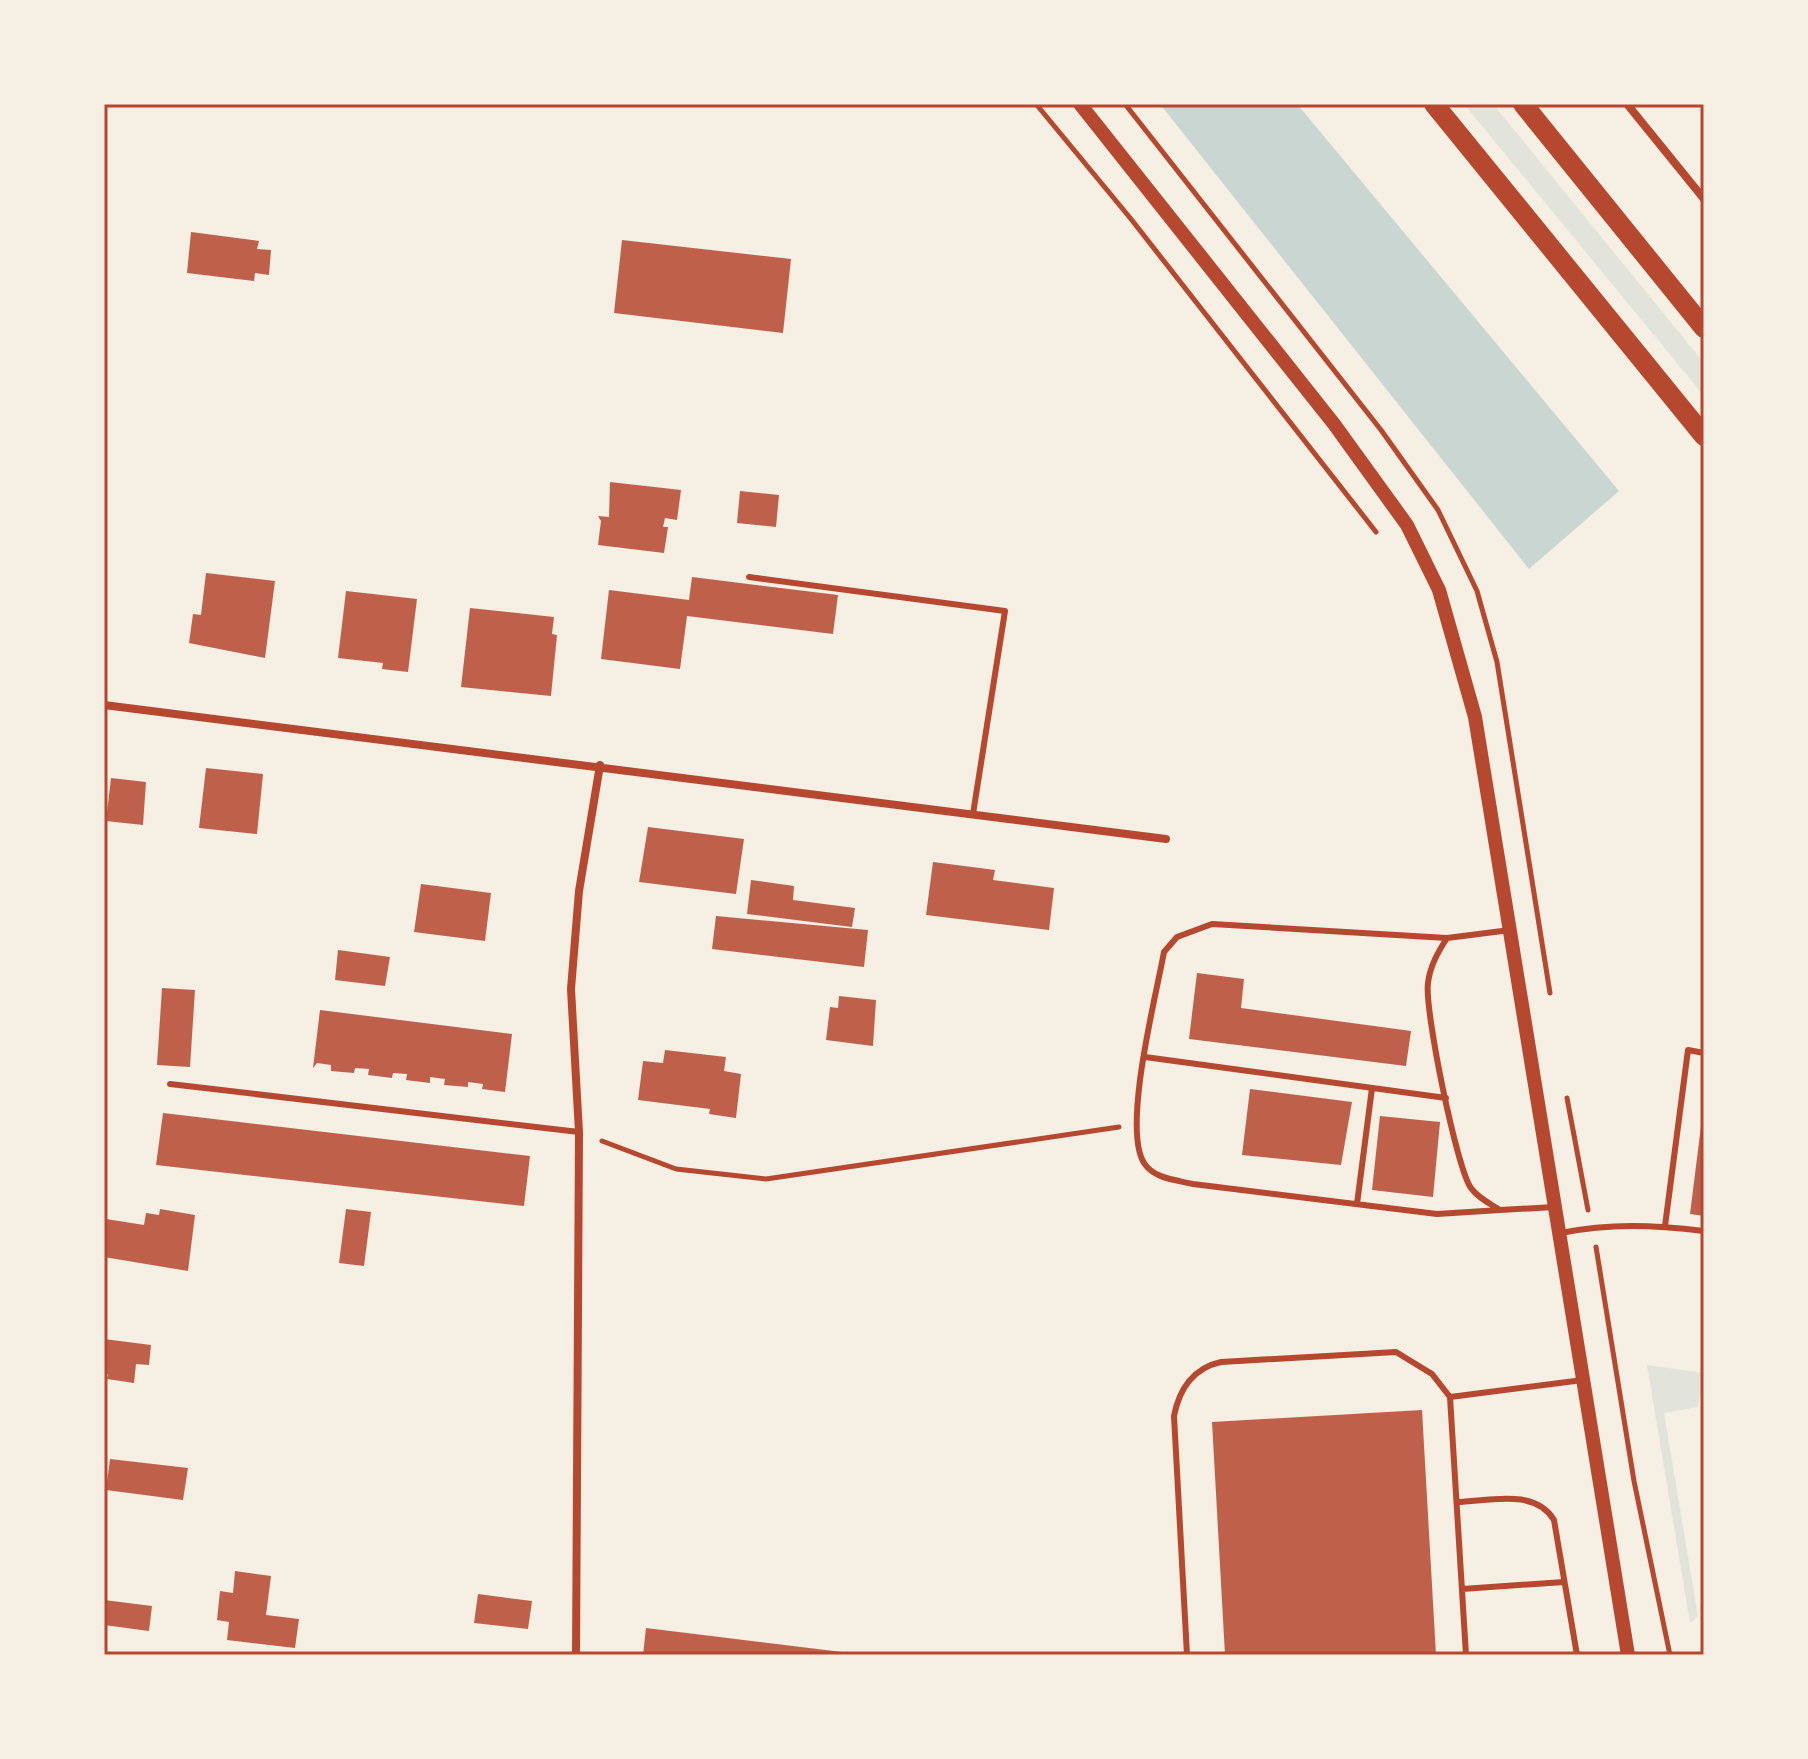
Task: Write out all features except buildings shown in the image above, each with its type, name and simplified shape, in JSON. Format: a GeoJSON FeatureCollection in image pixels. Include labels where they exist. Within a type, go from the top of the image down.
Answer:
{"type":"FeatureCollection","features":[{"type":"Feature","properties":{"kind":"main road"},"geometry":{"type":"LineString","coordinates":[[1434,104],[1704,436]]}},
{"type":"Feature","properties":{"kind":"main road"},"geometry":{"type":"LineString","coordinates":[[1523,104],[1704,328]]}},
{"type":"Feature","properties":{"kind":"street"},"geometry":{"type":"LineString","coordinates":[[1080,104],[1334,424],[1407,525],[1439,590],[1475,717],[1628,1655]]}},
{"type":"Feature","properties":{"kind":"street"},"geometry":{"type":"LineString","coordinates":[[1627,104],[1704,199]]}},
{"type":"Feature","properties":{"kind":"street"},"geometry":{"type":"LineString","coordinates":[[104,705],[600,765],[1166,839]]}},
{"type":"Feature","properties":{"kind":"street"},"geometry":{"type":"LineString","coordinates":[[576,1655],[579,1132],[571,989],[579,891],[600,765]]}},
{"type":"Feature","properties":{"kind":"lane"},"geometry":{"type":"LineString","coordinates":[[749,577],[1005,611],[973,814]]}},
{"type":"Feature","properties":{"kind":"lane"},"geometry":{"type":"LineString","coordinates":[[1510,930],[1447,938],[1212,924],[1177,937],[1164,952],[1145,1057],[1135,1141],[1145,1165],[1158,1176],[1193,1184],[1437,1214],[1555,1207]]}},
{"type":"Feature","properties":{"kind":"lane"},"geometry":{"type":"LineString","coordinates":[[1447,938],[1434,958],[1428,982],[1427,1007],[1468,1185],[1500,1210]]}},
{"type":"Feature","properties":{"kind":"lane"},"geometry":{"type":"LineString","coordinates":[[1665,1226],[1688,1050],[1704,1053]]}},
{"type":"Feature","properties":{"kind":"lane"},"geometry":{"type":"LineString","coordinates":[[1145,1057],[1446,1098]]}},
{"type":"Feature","properties":{"kind":"lane"},"geometry":{"type":"LineString","coordinates":[[170,1084],[579,1132]]}},
{"type":"Feature","properties":{"kind":"lane"},"geometry":{"type":"LineString","coordinates":[[1357,1204],[1372,1088]]}},
{"type":"Feature","properties":{"kind":"lane"},"geometry":{"type":"LineString","coordinates":[[1559,1234],[1592,1227],[1643,1224],[1704,1231]]}},
{"type":"Feature","properties":{"kind":"lane"},"geometry":{"type":"LineString","coordinates":[[1187,1655],[1174,1416],[1177,1400],[1189,1380],[1208,1365],[1221,1362],[1396,1352],[1432,1374],[1450,1397],[1466,1655]]}},
{"type":"Feature","properties":{"kind":"lane"},"geometry":{"type":"LineString","coordinates":[[1450,1397],[1583,1380]]}},
{"type":"Feature","properties":{"kind":"lane"},"geometry":{"type":"LineString","coordinates":[[1457,1502],[1534,1499],[1548,1509],[1554,1520],[1577,1655]]}},
{"type":"Feature","properties":{"kind":"lane"},"geometry":{"type":"LineString","coordinates":[[1462,1589],[1564,1582]]}},
{"type":"Feature","properties":{"kind":"path"},"geometry":{"type":"LineString","coordinates":[[1036,104],[1131,219],[1383,541]]}},
{"type":"Feature","properties":{"kind":"path"},"geometry":{"type":"LineString","coordinates":[[579,1132],[676,1169],[766,1179],[1137,1125]]}},
{"type":"Feature","properties":{"kind":"shaded area"},"geometry":{"type":"Polygon","coordinates":[[[1160,104],[1297,104],[1619,491],[1529,569],[1160,104]]]}},
{"type":"Feature","properties":{"kind":"shaded area"},"geometry":{"type":"Polygon","coordinates":[[[1464,104],[1493,104],[1704,363],[1704,396],[1464,104]]]}},
{"type":"Feature","properties":{"kind":"shaded area"},"geometry":{"type":"Polygon","coordinates":[[[1647,1365],[1704,1373],[1698,1407],[1664,1413],[1698,1616],[1690,1623],[1647,1365]]]}}]}
